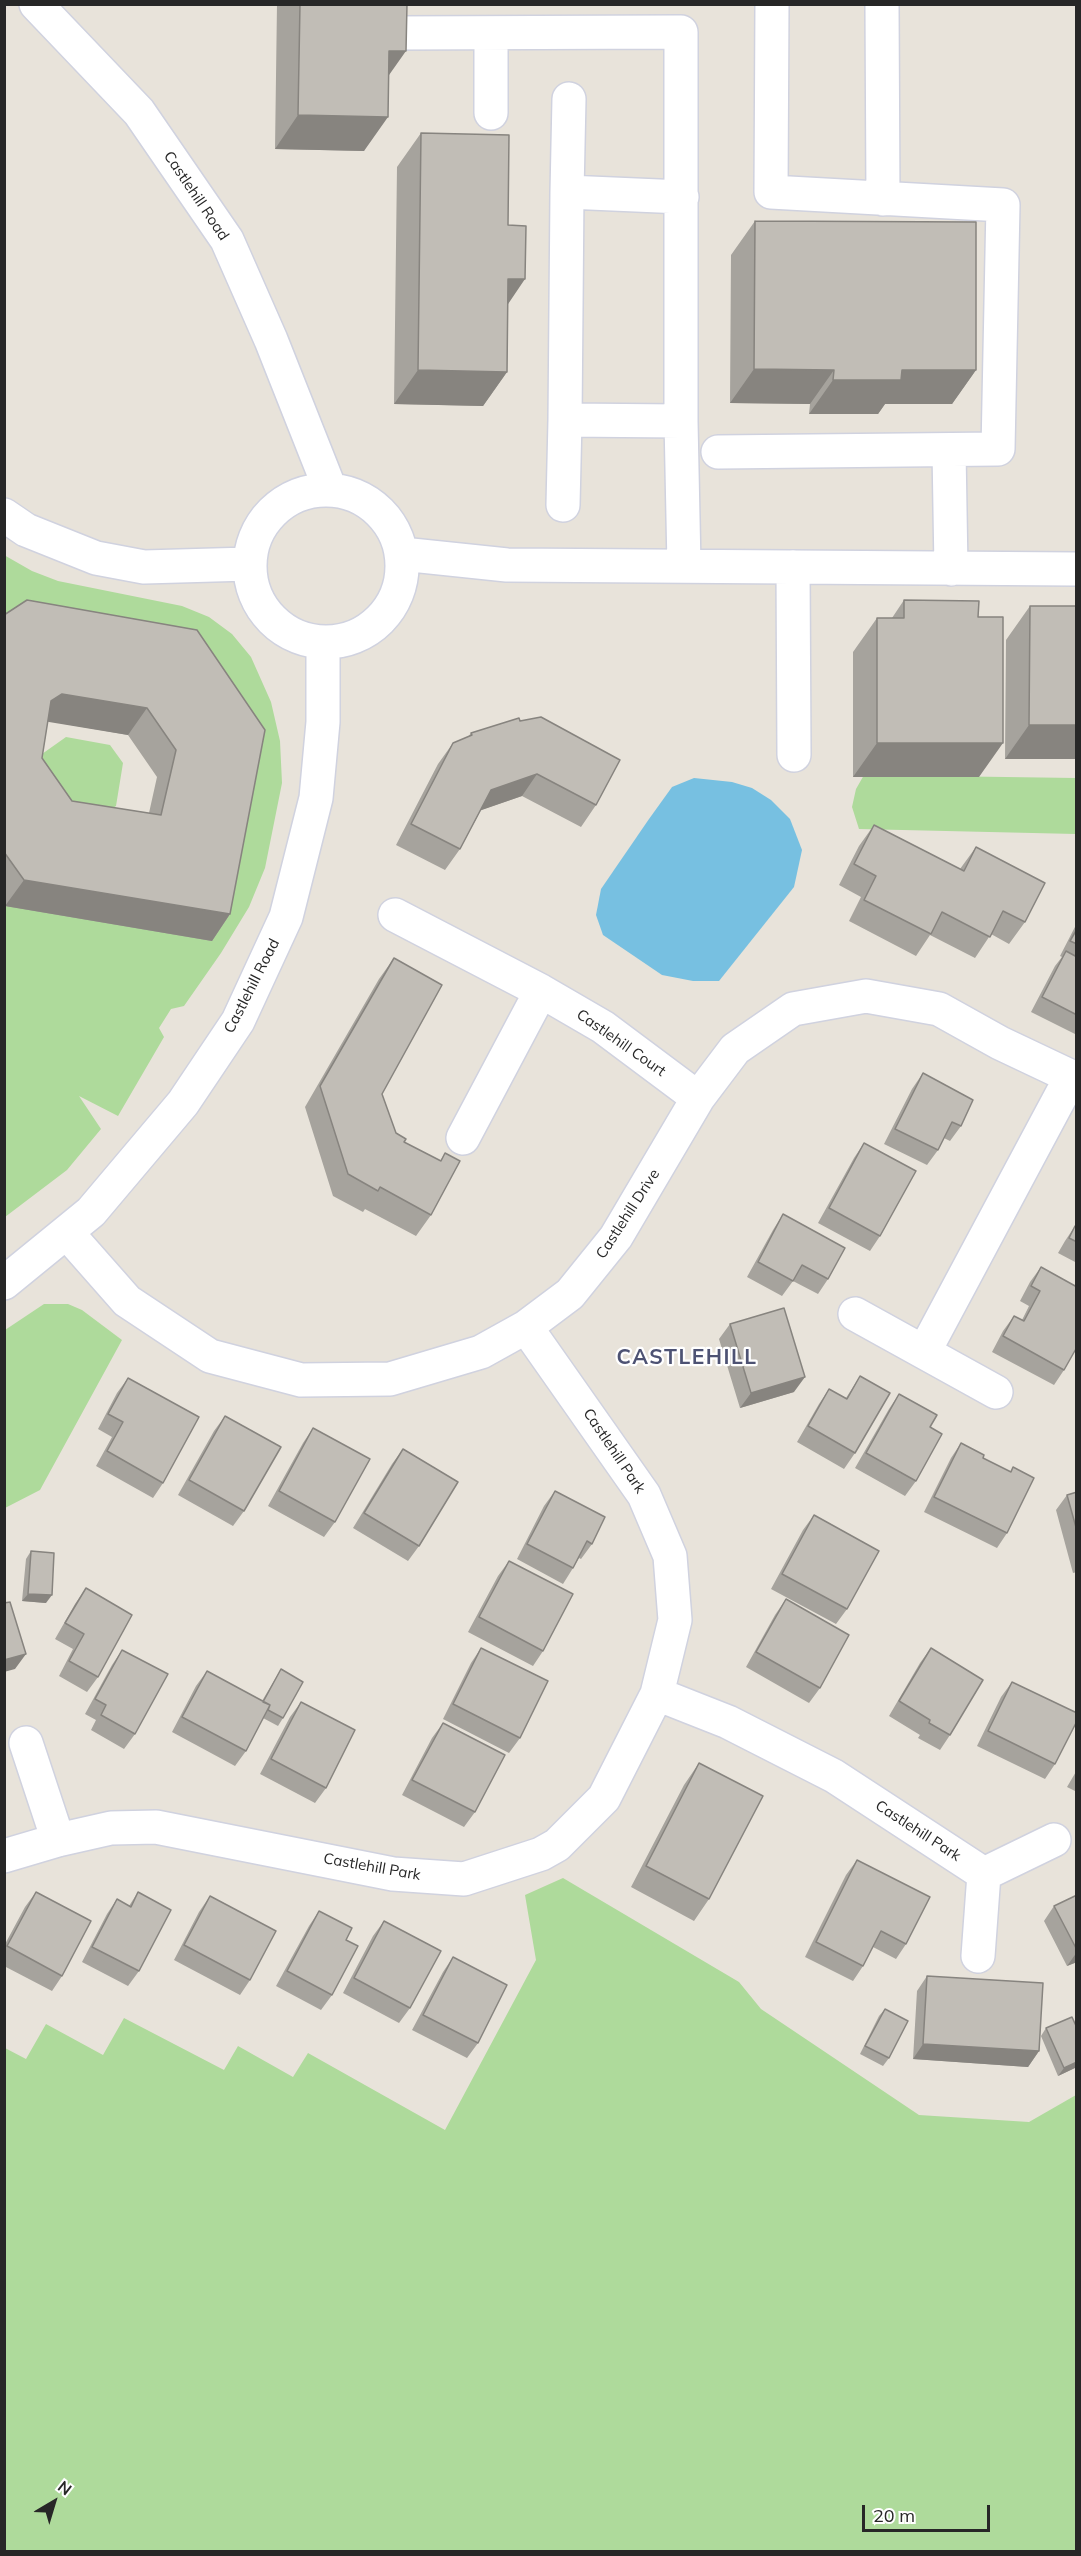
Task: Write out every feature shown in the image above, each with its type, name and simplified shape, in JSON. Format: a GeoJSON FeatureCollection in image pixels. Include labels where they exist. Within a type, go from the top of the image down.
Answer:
{"type":"FeatureCollection","features":[{"type":"Feature","properties":{"kind":"street"},"geometry":{"type":"LineString","coordinates":[[718,452],[999,449],[1003,205],[771,192],[772,4]]}},
{"type":"Feature","properties":{"kind":"street"},"geometry":{"type":"LineString","coordinates":[[882,4],[883,199]]}},
{"type":"Feature","properties":{"kind":"street","name":"Castlehill Road"},"geometry":{"type":"LineString","coordinates":[[39,5],[139,112],[227,240],[271,340],[330,489]]}},
{"type":"Feature","properties":{"kind":"street"},"geometry":{"type":"LineString","coordinates":[[394,33],[681,32],[681,421],[684,566]]}},
{"type":"Feature","properties":{"kind":"street"},"geometry":{"type":"LineString","coordinates":[[491,33],[491,113]]}},
{"type":"Feature","properties":{"kind":"street"},"geometry":{"type":"LineString","coordinates":[[562,505],[569,99]]}},
{"type":"Feature","properties":{"kind":"street"},"geometry":{"type":"LineString","coordinates":[[567,192],[682,197]]}},
{"type":"Feature","properties":{"kind":"street"},"geometry":{"type":"LineString","coordinates":[[565,420],[681,421]]}},
{"type":"Feature","properties":{"kind":"street"},"geometry":{"type":"LineString","coordinates":[[949,450],[951,568]]}},
{"type":"Feature","properties":{"kind":"street"},"geometry":{"type":"LineString","coordinates":[[330,489],[356,495],[378,509],[394,530],[402,554],[402,577],[396,598],[383,618],[366,632],[345,640],[323,643],[299,638],[279,626],[262,609],[252,588],[249,564],[254,540],[265,518],[283,502],[306,492],[330,489]]}},
{"type":"Feature","properties":{"kind":"street"},"geometry":{"type":"LineString","coordinates":[[4,515],[26,530],[96,558],[144,567],[249,564]]}},
{"type":"Feature","properties":{"kind":"street"},"geometry":{"type":"LineString","coordinates":[[402,554],[507,565],[1077,569]]}},
{"type":"Feature","properties":{"kind":"street"},"geometry":{"type":"LineString","coordinates":[[793,567],[794,755]]}},
{"type":"Feature","properties":{"kind":"street","name":"Castlehill Road"},"geometry":{"type":"LineString","coordinates":[[4,1283],[68,1234],[91,1212],[183,1103],[238,1021],[286,917],[316,798],[323,722],[323,643]]}},
{"type":"Feature","properties":{"kind":"street","name":"Castlehill Court"},"geometry":{"type":"LineString","coordinates":[[395,915],[541,991],[603,1027],[698,1098]]}},
{"type":"Feature","properties":{"kind":"street"},"geometry":{"type":"LineString","coordinates":[[463,1138],[541,991]]}},
{"type":"Feature","properties":{"kind":"street","name":"Castlehill Drive"},"geometry":{"type":"LineString","coordinates":[[68,1234],[127,1301],[210,1356],[301,1380],[390,1379],[481,1353],[526,1328],[570,1294],[616,1237],[698,1098],[735,1049],[793,1010],[866,996],[939,1009],[1000,1043],[1074,1078],[924,1352]]}},
{"type":"Feature","properties":{"kind":"street"},"geometry":{"type":"LineString","coordinates":[[855,1314],[996,1392]]}},
{"type":"Feature","properties":{"kind":"street","name":"Castlehill Park"},"geometry":{"type":"LineString","coordinates":[[4,1856],[58,1840],[111,1828],[156,1827],[393,1874],[464,1879],[541,1854],[557,1845],[604,1798],[657,1694],[675,1620],[670,1556],[644,1495],[526,1328]]}},
{"type":"Feature","properties":{"kind":"street","name":"Castlehill Park"},"geometry":{"type":"LineString","coordinates":[[657,1694],[728,1722],[834,1776],[984,1874]]}},
{"type":"Feature","properties":{"kind":"street"},"geometry":{"type":"LineString","coordinates":[[26,1743],[58,1840]]}},
{"type":"Feature","properties":{"kind":"street"},"geometry":{"type":"LineString","coordinates":[[978,1956],[984,1874],[1054,1840]]}},
{"type":"Feature","properties":{"kind":"green space"},"geometry":{"type":"Polygon","coordinates":[[[4,555],[32,571],[58,581],[182,606],[209,617],[232,634],[251,657],[271,702],[280,741],[282,783],[265,868],[249,907],[221,953],[184,1006],[171,1009],[159,1028],[164,1037],[118,1116],[79,1096],[101,1129],[67,1170],[5,1217],[5,907],[246,757],[5,626],[4,555]]]}},
{"type":"Feature","properties":{"kind":"green space"},"geometry":{"type":"Polygon","coordinates":[[[66,737],[110,745],[123,763],[116,806],[102,815],[62,807],[37,774],[42,754],[66,737]]]}},
{"type":"Feature","properties":{"kind":"green space"},"geometry":{"type":"Polygon","coordinates":[[[864,775],[1076,778],[1076,834],[859,829],[852,807],[856,789],[864,775]]]}},
{"type":"Feature","properties":{"kind":"green space"},"geometry":{"type":"Polygon","coordinates":[[[44,1304],[68,1304],[82,1310],[122,1340],[40,1490],[5,1508],[5,1330],[44,1304]]]}},
{"type":"Feature","properties":{"kind":"green space"},"geometry":{"type":"Polygon","coordinates":[[[563,1878],[739,1982],[761,2009],[919,2115],[1029,2122],[1076,2095],[1076,2551],[5,2551],[5,2048],[26,2059],[46,2024],[103,2055],[124,2018],[224,2070],[238,2046],[293,2077],[308,2053],[445,2130],[536,1960],[525,1895],[563,1878]]]}},
{"type":"Feature","properties":{"kind":"water"},"geometry":{"type":"Polygon","coordinates":[[[694,778],[732,782],[752,788],[771,800],[790,819],[802,850],[794,887],[719,981],[693,981],[662,975],[603,935],[596,915],[601,889],[649,819],[672,787],[694,778]]]}},
{"type":"Feature","properties":{"kind":"building"},"geometry":{"type":"Polygon","coordinates":[[[300,4],[407,4],[406,51],[389,51],[388,117],[298,115],[300,4]]]}},
{"type":"Feature","properties":{"kind":"building"},"geometry":{"type":"Polygon","coordinates":[[[421,133],[509,135],[508,225],[526,226],[525,279],[508,279],[507,372],[418,370],[421,133]]]}},
{"type":"Feature","properties":{"kind":"building"},"geometry":{"type":"Polygon","coordinates":[[[755,221],[976,222],[976,370],[902,370],[901,380],[833,380],[834,370],[754,369],[755,221]]]}},
{"type":"Feature","properties":{"kind":"building"},"geometry":{"type":"Polygon","coordinates":[[[27,600],[197,630],[265,730],[230,914],[24,880],[4,852],[4,615],[27,600]],[[62,694],[51,701],[42,758],[72,801],[161,815],[176,750],[147,708],[62,694]]]}},
{"type":"Feature","properties":{"kind":"building"},"geometry":{"type":"Polygon","coordinates":[[[904,600],[979,601],[978,617],[1003,617],[1003,743],[877,743],[877,618],[904,618],[904,600]]]}},
{"type":"Feature","properties":{"kind":"building"},"geometry":{"type":"Polygon","coordinates":[[[1030,606],[1077,606],[1077,725],[1029,725],[1030,606]]]}},
{"type":"Feature","properties":{"kind":"building"},"geometry":{"type":"Polygon","coordinates":[[[541,717],[620,760],[596,805],[537,774],[491,790],[460,849],[411,824],[453,743],[472,735],[471,733],[519,718],[520,721],[541,717]]]}},
{"type":"Feature","properties":{"kind":"building"},"geometry":{"type":"Polygon","coordinates":[[[874,825],[964,871],[976,847],[1045,883],[1025,922],[1003,911],[990,937],[942,912],[931,934],[864,900],[876,876],[854,864],[874,825]]]}},
{"type":"Feature","properties":{"kind":"building"},"geometry":{"type":"Polygon","coordinates":[[[1077,929],[1077,944],[1070,941],[1077,929]]]}},
{"type":"Feature","properties":{"kind":"building"},"geometry":{"type":"Polygon","coordinates":[[[1066,951],[1077,957],[1077,1015],[1042,997],[1066,951]]]}},
{"type":"Feature","properties":{"kind":"building"},"geometry":{"type":"Polygon","coordinates":[[[394,958],[442,985],[382,1094],[396,1133],[406,1139],[404,1142],[441,1161],[445,1153],[460,1161],[431,1215],[380,1187],[378,1191],[348,1174],[320,1086],[394,958]]]}},
{"type":"Feature","properties":{"kind":"building"},"geometry":{"type":"Polygon","coordinates":[[[923,1073],[973,1100],[961,1126],[952,1122],[938,1150],[895,1129],[923,1073]]]}},
{"type":"Feature","properties":{"kind":"building"},"geometry":{"type":"Polygon","coordinates":[[[864,1143],[916,1171],[880,1236],[829,1208],[864,1143]]]}},
{"type":"Feature","properties":{"kind":"building"},"geometry":{"type":"Polygon","coordinates":[[[783,1214],[845,1248],[828,1279],[802,1265],[793,1281],[758,1262],[783,1214]]]}},
{"type":"Feature","properties":{"kind":"building"},"geometry":{"type":"Polygon","coordinates":[[[1077,1226],[1077,1242],[1069,1238],[1077,1226]]]}},
{"type":"Feature","properties":{"kind":"building"},"geometry":{"type":"Polygon","coordinates":[[[1041,1267],[1077,1287],[1077,1347],[1064,1370],[1003,1336],[1014,1316],[1024,1321],[1040,1291],[1031,1286],[1041,1267]]]}},
{"type":"Feature","properties":{"kind":"building"},"geometry":{"type":"Polygon","coordinates":[[[784,1308],[805,1377],[751,1393],[730,1324],[784,1308]]]}},
{"type":"Feature","properties":{"kind":"building"},"geometry":{"type":"Polygon","coordinates":[[[860,1376],[890,1393],[855,1453],[808,1426],[829,1389],[847,1399],[860,1376]]]}},
{"type":"Feature","properties":{"kind":"building"},"geometry":{"type":"Polygon","coordinates":[[[128,1378],[199,1417],[163,1483],[107,1451],[123,1422],[108,1414],[128,1378]]]}},
{"type":"Feature","properties":{"kind":"building"},"geometry":{"type":"Polygon","coordinates":[[[899,1394],[937,1415],[930,1427],[942,1434],[916,1481],[866,1453],[899,1394]]]}},
{"type":"Feature","properties":{"kind":"building"},"geometry":{"type":"Polygon","coordinates":[[[225,1416],[281,1447],[244,1511],[189,1480],[225,1416]]]}},
{"type":"Feature","properties":{"kind":"building"},"geometry":{"type":"Polygon","coordinates":[[[313,1428],[370,1459],[335,1522],[279,1491],[313,1428]]]}},
{"type":"Feature","properties":{"kind":"building"},"geometry":{"type":"Polygon","coordinates":[[[961,1443],[984,1455],[983,1458],[1011,1472],[1013,1467],[1034,1478],[1007,1533],[934,1497],[961,1443]]]}},
{"type":"Feature","properties":{"kind":"building"},"geometry":{"type":"Polygon","coordinates":[[[403,1449],[458,1482],[419,1546],[364,1513],[403,1449]]]}},
{"type":"Feature","properties":{"kind":"building"},"geometry":{"type":"Polygon","coordinates":[[[555,1491],[605,1517],[592,1544],[587,1541],[573,1568],[527,1544],[555,1491]]]}},
{"type":"Feature","properties":{"kind":"building"},"geometry":{"type":"Polygon","coordinates":[[[1077,1492],[1077,1531],[1067,1495],[1077,1492]]]}},
{"type":"Feature","properties":{"kind":"building"},"geometry":{"type":"Polygon","coordinates":[[[814,1515],[879,1551],[847,1609],[782,1574],[814,1515]]]}},
{"type":"Feature","properties":{"kind":"building"},"geometry":{"type":"Polygon","coordinates":[[[31,1551],[54,1553],[52,1595],[28,1594],[31,1551]]]}},
{"type":"Feature","properties":{"kind":"building"},"geometry":{"type":"Polygon","coordinates":[[[509,1561],[573,1594],[543,1651],[479,1617],[509,1561]]]}},
{"type":"Feature","properties":{"kind":"building"},"geometry":{"type":"Polygon","coordinates":[[[86,1588],[132,1615],[98,1677],[69,1661],[84,1634],[65,1623],[86,1588]]]}},
{"type":"Feature","properties":{"kind":"building"},"geometry":{"type":"Polygon","coordinates":[[[786,1599],[849,1635],[820,1688],[756,1652],[786,1599]]]}},
{"type":"Feature","properties":{"kind":"building"},"geometry":{"type":"Polygon","coordinates":[[[10,1602],[26,1654],[4,1660],[4,1603],[10,1602]]]}},
{"type":"Feature","properties":{"kind":"building"},"geometry":{"type":"Polygon","coordinates":[[[481,1648],[548,1681],[520,1738],[453,1704],[481,1648]]]}},
{"type":"Feature","properties":{"kind":"building"},"geometry":{"type":"Polygon","coordinates":[[[931,1648],[983,1680],[950,1735],[899,1701],[931,1648]]]}},
{"type":"Feature","properties":{"kind":"building"},"geometry":{"type":"Polygon","coordinates":[[[122,1650],[168,1674],[135,1734],[101,1715],[106,1705],[95,1699],[122,1650]]]}},
{"type":"Feature","properties":{"kind":"building"},"geometry":{"type":"Polygon","coordinates":[[[281,1669],[303,1682],[283,1718],[268,1710],[270,1705],[263,1702],[281,1669]]]}},
{"type":"Feature","properties":{"kind":"building"},"geometry":{"type":"Polygon","coordinates":[[[207,1671],[270,1705],[246,1751],[182,1717],[207,1671]]]}},
{"type":"Feature","properties":{"kind":"building"},"geometry":{"type":"Polygon","coordinates":[[[1012,1682],[1077,1713],[1077,1721],[1055,1764],[988,1731],[1012,1682]]]}},
{"type":"Feature","properties":{"kind":"building"},"geometry":{"type":"Polygon","coordinates":[[[301,1702],[355,1730],[326,1788],[271,1759],[301,1702]]]}},
{"type":"Feature","properties":{"kind":"building"},"geometry":{"type":"Polygon","coordinates":[[[443,1723],[505,1755],[475,1812],[412,1780],[443,1723]]]}},
{"type":"Feature","properties":{"kind":"building"},"geometry":{"type":"Polygon","coordinates":[[[699,1763],[763,1796],[709,1899],[646,1866],[699,1763]]]}},
{"type":"Feature","properties":{"kind":"building"},"geometry":{"type":"Polygon","coordinates":[[[857,1860],[930,1897],[906,1944],[881,1931],[863,1966],[816,1942],[857,1860]]]}},
{"type":"Feature","properties":{"kind":"building"},"geometry":{"type":"Polygon","coordinates":[[[36,1892],[91,1921],[62,1976],[7,1946],[36,1892]]]}},
{"type":"Feature","properties":{"kind":"building"},"geometry":{"type":"Polygon","coordinates":[[[138,1892],[171,1910],[139,1971],[92,1947],[117,1899],[131,1907],[138,1892]]]}},
{"type":"Feature","properties":{"kind":"building"},"geometry":{"type":"Polygon","coordinates":[[[1077,1895],[1077,1950],[1054,1906],[1077,1895]]]}},
{"type":"Feature","properties":{"kind":"building"},"geometry":{"type":"Polygon","coordinates":[[[210,1896],[276,1931],[250,1980],[184,1945],[210,1896]]]}},
{"type":"Feature","properties":{"kind":"building"},"geometry":{"type":"Polygon","coordinates":[[[319,1911],[352,1928],[346,1940],[358,1946],[332,1995],[287,1971],[319,1911]]]}},
{"type":"Feature","properties":{"kind":"building"},"geometry":{"type":"Polygon","coordinates":[[[384,1921],[441,1951],[410,2008],[354,1978],[384,1921]]]}},
{"type":"Feature","properties":{"kind":"building"},"geometry":{"type":"Polygon","coordinates":[[[453,1957],[507,1985],[478,2043],[423,2015],[453,1957]]]}},
{"type":"Feature","properties":{"kind":"building"},"geometry":{"type":"Polygon","coordinates":[[[927,1976],[1043,1983],[1039,2051],[923,2044],[927,1976]]]}},
{"type":"Feature","properties":{"kind":"building"},"geometry":{"type":"Polygon","coordinates":[[[885,2009],[908,2021],[889,2058],[865,2046],[885,2009]]]}},
{"type":"Feature","properties":{"kind":"building"},"geometry":{"type":"Polygon","coordinates":[[[1072,2017],[1077,2028],[1077,2062],[1064,2068],[1046,2028],[1072,2017]]]}},
{"type":"Feature","properties":{"kind":"district","name":"CASTLEHILL"},"geometry":{"type":"Point","coordinates":[687,1358]}}]}
